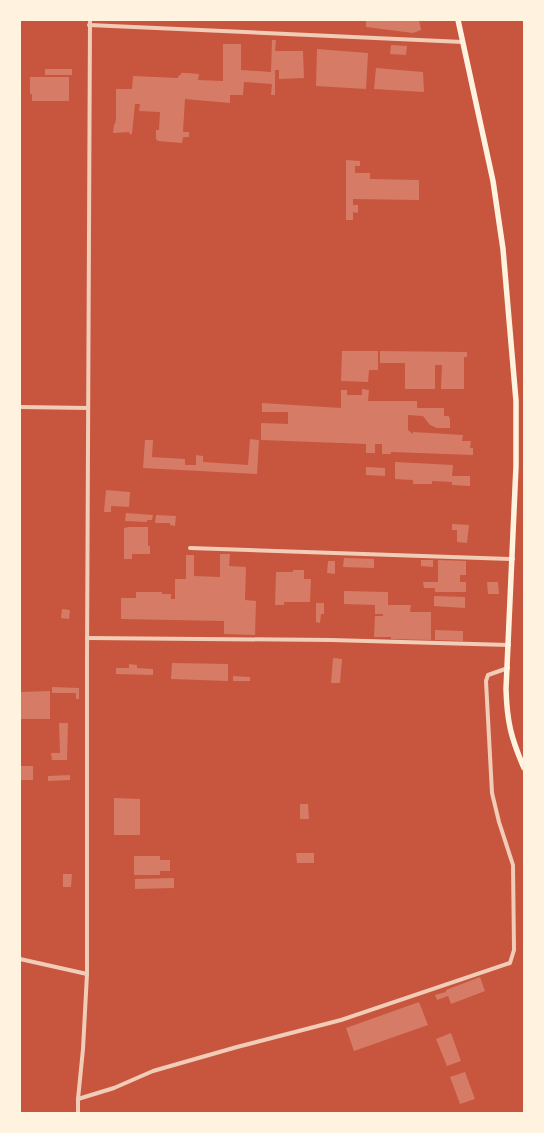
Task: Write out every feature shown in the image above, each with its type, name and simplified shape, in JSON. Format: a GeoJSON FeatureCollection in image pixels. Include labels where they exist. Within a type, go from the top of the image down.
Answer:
{"type":"FeatureCollection","features":[{"type":"Feature","properties":{"kind":"main road"},"geometry":{"type":"LineString","coordinates":[[458,20],[493,181],[504,250],[516,401],[516,466],[506,689],[507,718],[514,744],[524,768]]}},
{"type":"Feature","properties":{"kind":"street"},"geometry":{"type":"LineString","coordinates":[[78,1113],[87,974],[90,22],[463,42]]}},
{"type":"Feature","properties":{"kind":"street"},"geometry":{"type":"LineString","coordinates":[[20,407],[88,408]]}},
{"type":"Feature","properties":{"kind":"street"},"geometry":{"type":"LineString","coordinates":[[190,548],[513,559]]}},
{"type":"Feature","properties":{"kind":"street"},"geometry":{"type":"LineString","coordinates":[[87,638],[331,640],[509,645]]}},
{"type":"Feature","properties":{"kind":"street"},"geometry":{"type":"LineString","coordinates":[[78,1099],[114,1088],[153,1071],[340,1020],[510,963],[514,950],[513,864],[499,822],[492,793],[486,681],[488,675],[508,668]]}},
{"type":"Feature","properties":{"kind":"street"},"geometry":{"type":"LineString","coordinates":[[20,959],[87,974]]}},
{"type":"Feature","properties":{"kind":"building"},"geometry":{"type":"Polygon","coordinates":[[[366,20],[419,20],[421,30],[413,33],[366,27],[366,20]]]}},
{"type":"Feature","properties":{"kind":"building"},"geometry":{"type":"Polygon","coordinates":[[[272,40],[276,40],[275,51],[303,51],[304,78],[279,79],[279,70],[275,70],[275,95],[271,95],[272,84],[244,82],[243,95],[230,95],[230,103],[185,99],[183,132],[189,132],[189,137],[183,137],[182,143],[158,141],[156,139],[156,130],[159,130],[160,112],[139,111],[140,104],[135,104],[132,134],[129,134],[130,132],[113,133],[116,119],[116,89],[132,89],[133,76],[178,78],[181,73],[187,73],[199,74],[198,80],[223,81],[223,44],[241,44],[241,70],[271,72],[272,40]]]}},
{"type":"Feature","properties":{"kind":"building"},"geometry":{"type":"Polygon","coordinates":[[[391,45],[407,46],[406,55],[390,54],[391,45]]]}},
{"type":"Feature","properties":{"kind":"building"},"geometry":{"type":"Polygon","coordinates":[[[317,49],[368,53],[366,89],[316,86],[317,49]]]}},
{"type":"Feature","properties":{"kind":"building"},"geometry":{"type":"Polygon","coordinates":[[[376,68],[423,72],[424,92],[374,89],[376,68]]]}},
{"type":"Feature","properties":{"kind":"building"},"geometry":{"type":"Polygon","coordinates":[[[45,69],[72,69],[72,75],[45,75],[45,69]]]}},
{"type":"Feature","properties":{"kind":"building"},"geometry":{"type":"Polygon","coordinates":[[[30,77],[69,77],[69,101],[32,101],[30,77]]]}},
{"type":"Feature","properties":{"kind":"building"},"geometry":{"type":"Polygon","coordinates":[[[346,160],[360,161],[360,166],[355,166],[355,173],[370,173],[370,179],[419,180],[419,200],[353,199],[353,205],[358,205],[358,213],[353,212],[353,220],[346,220],[346,160]]]}},
{"type":"Feature","properties":{"kind":"building"},"geometry":{"type":"Polygon","coordinates":[[[342,351],[378,351],[378,370],[369,370],[368,382],[341,381],[342,351]]]}},
{"type":"Feature","properties":{"kind":"building"},"geometry":{"type":"Polygon","coordinates":[[[380,351],[467,352],[467,357],[464,357],[464,389],[441,389],[442,365],[435,365],[435,389],[405,389],[405,363],[380,363],[380,351]]]}},
{"type":"Feature","properties":{"kind":"building"},"geometry":{"type":"Polygon","coordinates":[[[362,389],[369,390],[368,401],[417,401],[417,408],[444,408],[444,416],[449,416],[450,418],[450,428],[437,428],[430,425],[423,416],[408,415],[408,430],[413,434],[413,432],[463,435],[462,441],[471,441],[470,448],[473,448],[473,455],[391,452],[391,454],[382,454],[382,444],[375,444],[375,453],[366,453],[366,444],[261,440],[261,423],[288,424],[288,412],[262,412],[262,403],[341,408],[341,390],[347,390],[347,395],[362,395],[362,389]]]}},
{"type":"Feature","properties":{"kind":"building"},"geometry":{"type":"Polygon","coordinates":[[[250,439],[259,440],[257,474],[143,468],[145,440],[153,440],[152,457],[185,459],[185,465],[196,465],[196,455],[203,456],[203,462],[248,465],[250,439]]]}},
{"type":"Feature","properties":{"kind":"building"},"geometry":{"type":"Polygon","coordinates":[[[395,462],[453,465],[452,476],[470,476],[470,486],[452,485],[452,482],[432,481],[432,484],[413,484],[413,480],[395,479],[395,462]]]}},
{"type":"Feature","properties":{"kind":"building"},"geometry":{"type":"Polygon","coordinates":[[[366,467],[385,468],[385,476],[366,475],[366,467]]]}},
{"type":"Feature","properties":{"kind":"building"},"geometry":{"type":"Polygon","coordinates":[[[106,490],[130,492],[129,507],[111,506],[111,512],[104,512],[106,490]]]}},
{"type":"Feature","properties":{"kind":"building"},"geometry":{"type":"Polygon","coordinates":[[[126,513],[153,515],[152,520],[147,520],[147,522],[125,521],[126,513]]]}},
{"type":"Feature","properties":{"kind":"building"},"geometry":{"type":"Polygon","coordinates":[[[156,515],[176,516],[175,526],[170,525],[170,523],[155,523],[156,515]]]}},
{"type":"Feature","properties":{"kind":"building"},"geometry":{"type":"Polygon","coordinates":[[[452,524],[469,525],[467,543],[457,542],[457,530],[452,530],[452,524]]]}},
{"type":"Feature","properties":{"kind":"building"},"geometry":{"type":"Polygon","coordinates":[[[148,527],[150,554],[132,554],[132,559],[124,559],[124,528],[148,527]]]}},
{"type":"Feature","properties":{"kind":"building"},"geometry":{"type":"Polygon","coordinates":[[[220,554],[230,554],[229,566],[246,567],[245,600],[256,601],[255,635],[224,634],[224,621],[121,619],[121,598],[136,598],[136,592],[162,592],[162,594],[171,594],[171,599],[175,599],[175,579],[186,579],[186,555],[194,555],[194,576],[220,577],[220,554]]]}},
{"type":"Feature","properties":{"kind":"building"},"geometry":{"type":"Polygon","coordinates":[[[344,558],[374,559],[374,568],[343,567],[344,558]]]}},
{"type":"Feature","properties":{"kind":"building"},"geometry":{"type":"Polygon","coordinates":[[[421,560],[433,560],[433,567],[421,566],[421,560]]]}},
{"type":"Feature","properties":{"kind":"building"},"geometry":{"type":"Polygon","coordinates":[[[438,560],[466,561],[466,575],[460,575],[460,582],[466,582],[466,592],[435,592],[435,588],[424,588],[423,582],[438,582],[438,560]]]}},
{"type":"Feature","properties":{"kind":"building"},"geometry":{"type":"Polygon","coordinates":[[[328,561],[335,561],[335,574],[327,573],[328,561]]]}},
{"type":"Feature","properties":{"kind":"building"},"geometry":{"type":"Polygon","coordinates":[[[293,570],[304,570],[304,579],[311,579],[310,602],[284,602],[284,605],[275,605],[276,572],[293,572],[293,570]]]}},
{"type":"Feature","properties":{"kind":"building"},"geometry":{"type":"Polygon","coordinates":[[[487,582],[498,582],[499,594],[488,594],[487,582]]]}},
{"type":"Feature","properties":{"kind":"building"},"geometry":{"type":"Polygon","coordinates":[[[344,591],[388,592],[388,605],[411,605],[410,612],[431,612],[431,640],[374,637],[375,616],[383,616],[383,614],[375,614],[375,605],[344,604],[344,591]]]}},
{"type":"Feature","properties":{"kind":"building"},"geometry":{"type":"Polygon","coordinates":[[[434,596],[465,597],[465,608],[434,606],[434,596]]]}},
{"type":"Feature","properties":{"kind":"building"},"geometry":{"type":"Polygon","coordinates":[[[316,603],[324,603],[324,614],[321,614],[320,623],[316,622],[316,603]]]}},
{"type":"Feature","properties":{"kind":"building"},"geometry":{"type":"Polygon","coordinates":[[[62,609],[70,610],[69,619],[61,618],[62,609]]]}},
{"type":"Feature","properties":{"kind":"building"},"geometry":{"type":"Polygon","coordinates":[[[435,630],[463,631],[463,641],[435,640],[435,630]]]}},
{"type":"Feature","properties":{"kind":"building"},"geometry":{"type":"Polygon","coordinates":[[[333,658],[342,659],[340,683],[331,683],[333,658]]]}},
{"type":"Feature","properties":{"kind":"building"},"geometry":{"type":"Polygon","coordinates":[[[172,663],[228,664],[228,681],[171,679],[172,663]]]}},
{"type":"Feature","properties":{"kind":"building"},"geometry":{"type":"Polygon","coordinates":[[[129,664],[137,665],[137,668],[153,669],[153,675],[116,674],[116,668],[129,668],[129,664]]]}},
{"type":"Feature","properties":{"kind":"building"},"geometry":{"type":"Polygon","coordinates":[[[233,676],[250,677],[250,681],[233,681],[233,676]]]}},
{"type":"Feature","properties":{"kind":"building"},"geometry":{"type":"Polygon","coordinates":[[[52,687],[79,688],[79,699],[76,699],[76,693],[52,693],[52,687]]]}},
{"type":"Feature","properties":{"kind":"building"},"geometry":{"type":"Polygon","coordinates":[[[50,691],[50,719],[20,719],[20,692],[50,691]]]}},
{"type":"Feature","properties":{"kind":"building"},"geometry":{"type":"Polygon","coordinates":[[[59,723],[68,723],[67,760],[52,760],[51,753],[60,753],[59,723]]]}},
{"type":"Feature","properties":{"kind":"building"},"geometry":{"type":"Polygon","coordinates":[[[20,766],[33,766],[33,780],[20,780],[20,766]]]}},
{"type":"Feature","properties":{"kind":"building"},"geometry":{"type":"Polygon","coordinates":[[[70,775],[70,780],[48,781],[48,776],[70,775]]]}},
{"type":"Feature","properties":{"kind":"building"},"geometry":{"type":"Polygon","coordinates":[[[114,798],[140,799],[140,835],[114,835],[114,798]]]}},
{"type":"Feature","properties":{"kind":"building"},"geometry":{"type":"Polygon","coordinates":[[[300,804],[308,804],[309,819],[300,819],[300,804]]]}},
{"type":"Feature","properties":{"kind":"building"},"geometry":{"type":"Polygon","coordinates":[[[296,853],[314,853],[314,863],[297,863],[296,853]]]}},
{"type":"Feature","properties":{"kind":"building"},"geometry":{"type":"Polygon","coordinates":[[[134,856],[160,856],[160,860],[170,860],[170,871],[160,871],[160,875],[134,875],[134,856]]]}},
{"type":"Feature","properties":{"kind":"building"},"geometry":{"type":"Polygon","coordinates":[[[63,874],[72,874],[71,887],[63,887],[63,874]]]}},
{"type":"Feature","properties":{"kind":"building"},"geometry":{"type":"Polygon","coordinates":[[[174,878],[174,888],[135,889],[135,879],[174,878]]]}},
{"type":"Feature","properties":{"kind":"building"},"geometry":{"type":"Polygon","coordinates":[[[480,977],[485,991],[451,1004],[448,996],[437,1000],[435,995],[480,977]]]}},
{"type":"Feature","properties":{"kind":"building"},"geometry":{"type":"Polygon","coordinates":[[[419,1002],[428,1025],[354,1051],[346,1028],[419,1002]]]}},
{"type":"Feature","properties":{"kind":"building"},"geometry":{"type":"Polygon","coordinates":[[[451,1033],[461,1061],[447,1066],[436,1039],[451,1033]]]}},
{"type":"Feature","properties":{"kind":"building"},"geometry":{"type":"Polygon","coordinates":[[[465,1072],[475,1099],[460,1104],[450,1077],[465,1072]]]}}]}
